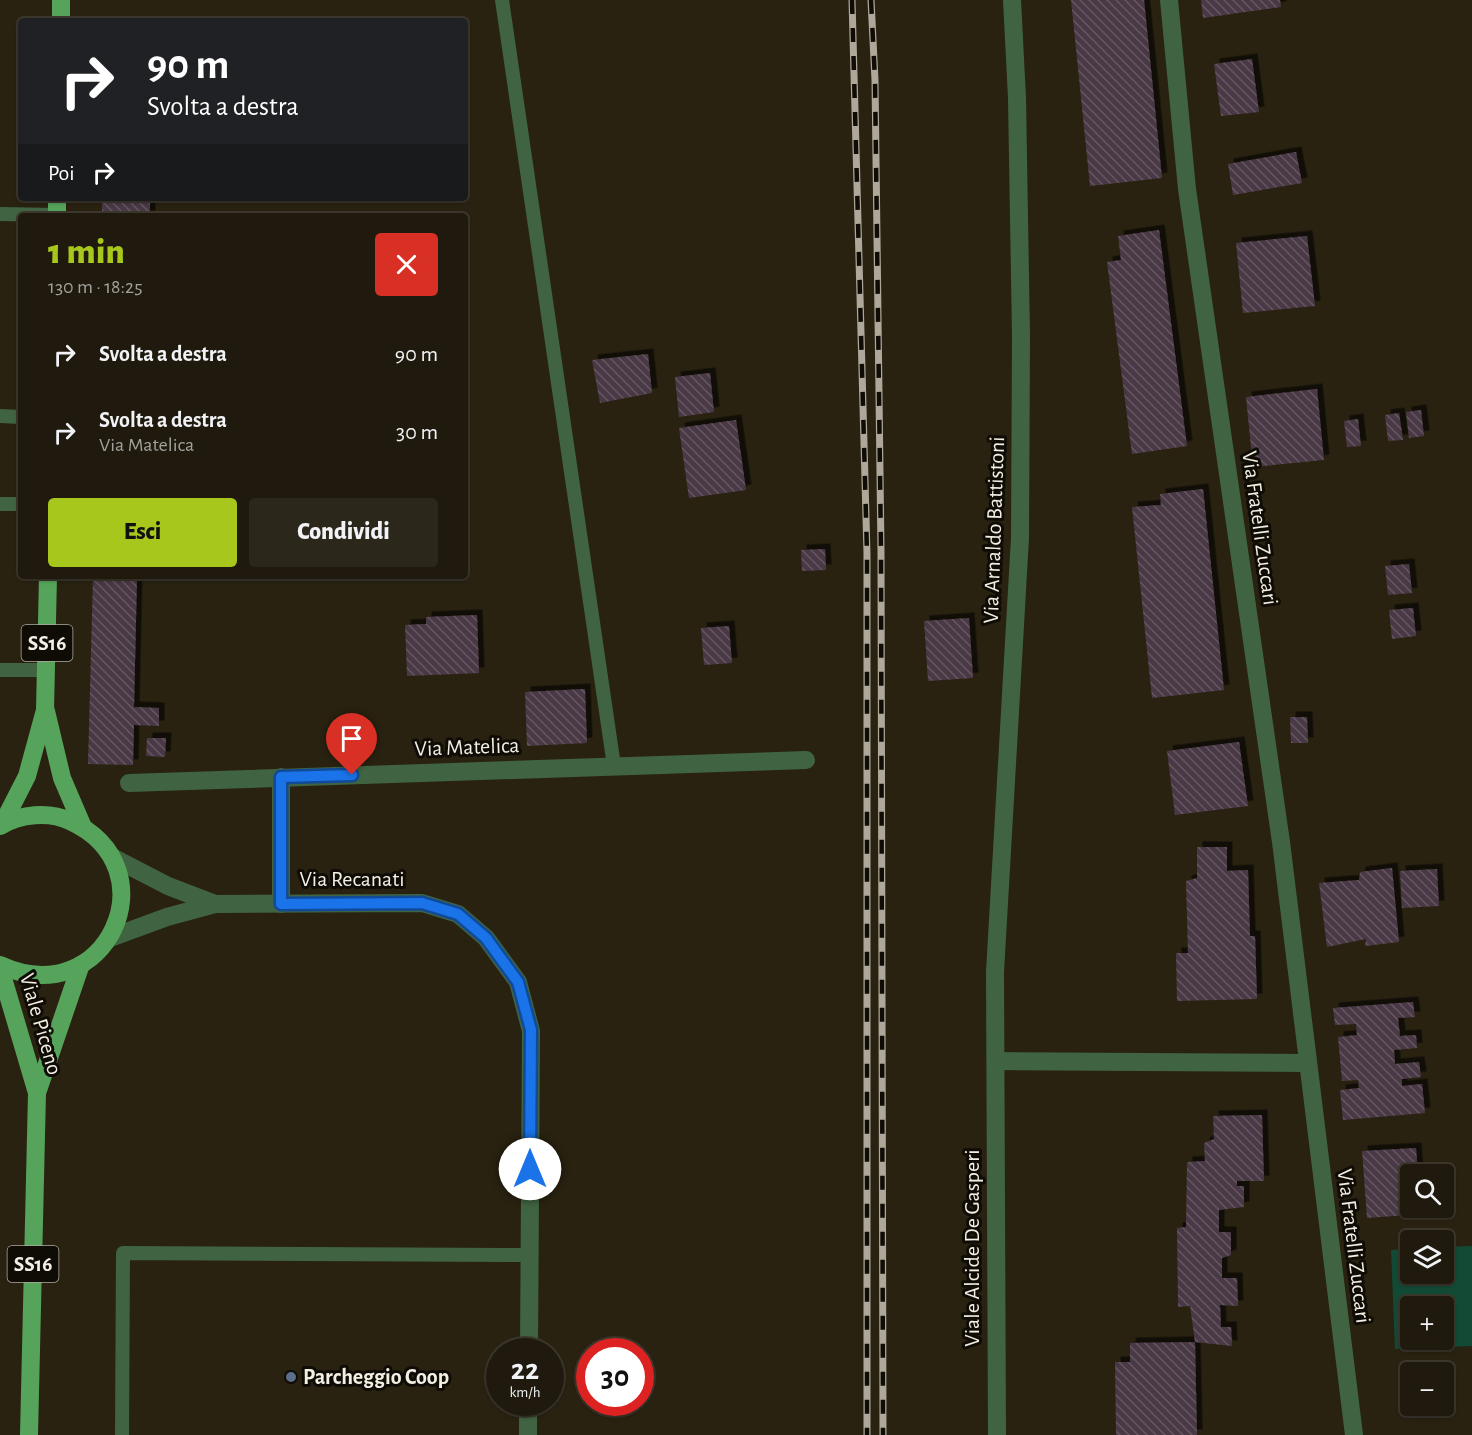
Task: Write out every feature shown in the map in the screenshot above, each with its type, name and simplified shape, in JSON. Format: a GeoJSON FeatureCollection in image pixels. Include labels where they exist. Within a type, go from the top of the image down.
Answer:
{"type":"FeatureCollection","features":[{"type":"Feature","properties":{"kind":"main road"},"geometry":{"type":"LineString","coordinates":[[61,18],[62,0]]}},
{"type":"Feature","properties":{"kind":"main road","name":"Viale Piceno"},"geometry":{"type":"LineString","coordinates":[[1,825],[27,776],[45,710],[48,579]]}},
{"type":"Feature","properties":{"kind":"main road","name":"Viale Piceno"},"geometry":{"type":"LineString","coordinates":[[45,710],[62,778],[83,827]]}},
{"type":"Feature","properties":{"kind":"main road","name":"Viale Piceno"},"geometry":{"type":"LineString","coordinates":[[0,966],[18,973],[39,976],[60,974],[80,967],[97,954],[110,938],[118,919],[122,898],[120,877],[112,857],[99,840],[83,827],[64,818],[43,814],[22,817],[1,825]]}},
{"type":"Feature","properties":{"kind":"main road","name":"Viale Piceno"},"geometry":{"type":"LineString","coordinates":[[0,966],[37,1093]]}},
{"type":"Feature","properties":{"kind":"main road","name":"Viale Piceno"},"geometry":{"type":"LineString","coordinates":[[29,1435],[37,1093],[80,967]]}},
{"type":"Feature","properties":{"kind":"street","name":"Via Arnaldo Battistoni"},"geometry":{"type":"LineString","coordinates":[[996,1061],[995,972],[1020,538],[1021,336],[1017,98],[1012,0]]}},
{"type":"Feature","properties":{"kind":"street","name":"Via Fratelli Zuccari"},"geometry":{"type":"LineString","coordinates":[[1168,0],[1187,189],[1281,842],[1354,1435]]}},
{"type":"Feature","properties":{"kind":"street","name":"Via Matelica"},"geometry":{"type":"LineString","coordinates":[[129,783],[806,760]]}},
{"type":"Feature","properties":{"kind":"street"},"geometry":{"type":"LineString","coordinates":[[281,777],[281,904]]}},
{"type":"Feature","properties":{"kind":"street","name":"Via Recanati"},"geometry":{"type":"LineString","coordinates":[[112,857],[168,886],[215,904]]}},
{"type":"Feature","properties":{"kind":"street","name":"Via Recanati"},"geometry":{"type":"LineString","coordinates":[[110,938],[166,917],[215,904],[422,903],[458,914],[486,938],[518,982],[531,1030],[528,1338]]}},
{"type":"Feature","properties":{"kind":"street"},"geometry":{"type":"LineString","coordinates":[[996,1061],[1307,1063]]}},
{"type":"Feature","properties":{"kind":"street","name":"Viale Alcide De Gasperi"},"geometry":{"type":"LineString","coordinates":[[996,1061],[997,1435]]}},
{"type":"Feature","properties":{"kind":"street"},"geometry":{"type":"LineString","coordinates":[[528,1416],[528,1435]]}},
{"type":"Feature","properties":{"kind":"lane"},"geometry":{"type":"LineString","coordinates":[[502,0],[614,766]]}},
{"type":"Feature","properties":{"kind":"lane"},"geometry":{"type":"LineString","coordinates":[[0,214],[57,210]]}},
{"type":"Feature","properties":{"kind":"lane"},"geometry":{"type":"LineString","coordinates":[[0,417],[18,417]]}},
{"type":"Feature","properties":{"kind":"lane"},"geometry":{"type":"LineString","coordinates":[[0,504],[18,504]]}},
{"type":"Feature","properties":{"kind":"lane"},"geometry":{"type":"LineString","coordinates":[[0,670],[46,670]]}},
{"type":"Feature","properties":{"kind":"lane"},"geometry":{"type":"LineString","coordinates":[[122,1435],[123,1253],[529,1255]]}},
{"type":"Feature","properties":{"kind":"green space"},"geometry":{"type":"Polygon","coordinates":[[[1472,1246],[1472,1346],[1454,1347],[1454,1296],[1400,1296],[1400,1349],[1395,1349],[1391,1250],[1400,1250],[1400,1284],[1454,1284],[1454,1247],[1472,1246]]]}},
{"type":"Feature","properties":{"kind":"building"},"geometry":{"type":"Polygon","coordinates":[[[1071,0],[1144,0],[1162,178],[1090,186],[1071,0]]]}},
{"type":"Feature","properties":{"kind":"building"},"geometry":{"type":"Polygon","coordinates":[[[1201,0],[1280,0],[1281,7],[1203,18],[1201,0]]]}},
{"type":"Feature","properties":{"kind":"building"},"geometry":{"type":"Polygon","coordinates":[[[1252,59],[1259,112],[1221,116],[1214,64],[1252,59]]]}},
{"type":"Feature","properties":{"kind":"building"},"geometry":{"type":"Polygon","coordinates":[[[1296,152],[1302,183],[1233,195],[1228,164],[1296,152]]]}},
{"type":"Feature","properties":{"kind":"building"},"geometry":{"type":"Polygon","coordinates":[[[102,201],[150,201],[150,213],[102,213],[102,201]]]}},
{"type":"Feature","properties":{"kind":"building"},"geometry":{"type":"Polygon","coordinates":[[[1159,230],[1187,446],[1132,454],[1107,262],[1121,260],[1118,236],[1159,230]]]}},
{"type":"Feature","properties":{"kind":"building"},"geometry":{"type":"Polygon","coordinates":[[[1307,236],[1315,306],[1243,313],[1236,243],[1307,236]]]}},
{"type":"Feature","properties":{"kind":"building"},"geometry":{"type":"Polygon","coordinates":[[[648,354],[652,393],[600,403],[592,360],[648,354]]]}},
{"type":"Feature","properties":{"kind":"building"},"geometry":{"type":"Polygon","coordinates":[[[710,373],[714,412],[679,417],[675,377],[710,373]]]}},
{"type":"Feature","properties":{"kind":"building"},"geometry":{"type":"Polygon","coordinates":[[[1317,389],[1324,460],[1253,467],[1246,397],[1317,389]]]}},
{"type":"Feature","properties":{"kind":"building"},"geometry":{"type":"Polygon","coordinates":[[[1421,410],[1424,436],[1409,438],[1406,412],[1421,410]]]}},
{"type":"Feature","properties":{"kind":"building"},"geometry":{"type":"Polygon","coordinates":[[[1399,413],[1403,440],[1388,441],[1385,415],[1399,413]]]}},
{"type":"Feature","properties":{"kind":"building"},"geometry":{"type":"Polygon","coordinates":[[[1358,419],[1361,446],[1347,447],[1344,421],[1358,419]]]}},
{"type":"Feature","properties":{"kind":"building"},"geometry":{"type":"Polygon","coordinates":[[[736,420],[746,490],[689,498],[679,428],[736,420]]]}},
{"type":"Feature","properties":{"kind":"building"},"geometry":{"type":"Polygon","coordinates":[[[1203,489],[1224,690],[1152,698],[1132,507],[1161,505],[1160,494],[1203,489]]]}},
{"type":"Feature","properties":{"kind":"building"},"geometry":{"type":"Polygon","coordinates":[[[825,549],[826,570],[802,571],[801,550],[825,549]]]}},
{"type":"Feature","properties":{"kind":"building"},"geometry":{"type":"Polygon","coordinates":[[[1409,564],[1412,593],[1388,595],[1385,566],[1409,564]]]}},
{"type":"Feature","properties":{"kind":"building"},"geometry":{"type":"Polygon","coordinates":[[[93,579],[137,579],[134,707],[159,708],[159,726],[134,725],[133,765],[88,764],[93,579]]]}},
{"type":"Feature","properties":{"kind":"building"},"geometry":{"type":"Polygon","coordinates":[[[1413,608],[1416,636],[1392,639],[1389,610],[1413,608]]]}},
{"type":"Feature","properties":{"kind":"building"},"geometry":{"type":"Polygon","coordinates":[[[477,615],[479,673],[407,676],[405,625],[426,624],[426,617],[477,615]]]}},
{"type":"Feature","properties":{"kind":"building"},"geometry":{"type":"Polygon","coordinates":[[[969,618],[973,678],[928,681],[924,621],[969,618]]]}},
{"type":"Feature","properties":{"kind":"building"},"geometry":{"type":"Polygon","coordinates":[[[729,626],[732,663],[704,665],[701,628],[729,626]]]}},
{"type":"Feature","properties":{"kind":"building"},"geometry":{"type":"Polygon","coordinates":[[[585,689],[587,743],[527,746],[525,692],[585,689]]]}},
{"type":"Feature","properties":{"kind":"building"},"geometry":{"type":"Polygon","coordinates":[[[1290,717],[1307,717],[1308,743],[1291,743],[1290,717]]]}},
{"type":"Feature","properties":{"kind":"building"},"geometry":{"type":"Polygon","coordinates":[[[147,738],[166,738],[165,757],[146,756],[147,738]]]}},
{"type":"Feature","properties":{"kind":"building"},"geometry":{"type":"Polygon","coordinates":[[[1239,742],[1248,806],[1175,815],[1167,751],[1239,742]]]}},
{"type":"Feature","properties":{"kind":"building"},"geometry":{"type":"Polygon","coordinates":[[[1197,847],[1227,847],[1227,871],[1248,870],[1250,936],[1255,936],[1257,999],[1177,1001],[1176,953],[1188,953],[1186,881],[1197,878],[1197,847]]]}},
{"type":"Feature","properties":{"kind":"building"},"geometry":{"type":"Polygon","coordinates":[[[1392,868],[1399,942],[1365,946],[1366,939],[1327,947],[1319,883],[1359,880],[1360,872],[1392,868]]]}},
{"type":"Feature","properties":{"kind":"building"},"geometry":{"type":"Polygon","coordinates":[[[1437,869],[1439,906],[1402,908],[1400,871],[1437,869]]]}},
{"type":"Feature","properties":{"kind":"building"},"geometry":{"type":"Polygon","coordinates":[[[1413,1002],[1415,1017],[1398,1018],[1400,1036],[1416,1035],[1417,1048],[1394,1050],[1395,1064],[1419,1062],[1421,1077],[1402,1079],[1402,1086],[1422,1084],[1425,1113],[1343,1120],[1340,1090],[1359,1088],[1358,1080],[1342,1081],[1338,1037],[1357,1035],[1356,1024],[1335,1025],[1333,1008],[1413,1002]]]}},
{"type":"Feature","properties":{"kind":"building"},"geometry":{"type":"Polygon","coordinates":[[[1262,1115],[1264,1181],[1237,1181],[1237,1186],[1244,1186],[1244,1207],[1219,1210],[1219,1232],[1231,1232],[1231,1255],[1222,1258],[1222,1278],[1237,1278],[1238,1306],[1220,1305],[1221,1327],[1231,1327],[1232,1346],[1195,1342],[1190,1306],[1178,1307],[1177,1228],[1186,1227],[1187,1162],[1205,1161],[1204,1143],[1214,1139],[1213,1116],[1262,1115]]]}},
{"type":"Feature","properties":{"kind":"building"},"geometry":{"type":"Polygon","coordinates":[[[1416,1148],[1417,1164],[1400,1164],[1400,1216],[1367,1218],[1362,1151],[1416,1148]]]}},
{"type":"Feature","properties":{"kind":"building"},"geometry":{"type":"Polygon","coordinates":[[[1195,1342],[1197,1435],[1116,1435],[1115,1362],[1130,1362],[1130,1343],[1195,1342]]]}},
{"type":"Feature","properties":{"kind":"railway"},"geometry":{"type":"LineString","coordinates":[[852,0],[867,554],[867,1435]]}},
{"type":"Feature","properties":{"kind":"railway"},"geometry":{"type":"LineString","coordinates":[[871,0],[875,80],[881,551],[883,1435]]}},
{"type":"Feature","properties":{"kind":"place","name":"Parcheggio Coop"},"geometry":{"type":"Point","coordinates":[291,1377]}},
{"type":"Feature","properties":{"kind":"route"},"geometry":{"type":"LineString","coordinates":[[352,775],[281,777],[281,904],[422,903],[458,914],[486,938],[518,982],[531,1030],[530,1169]]}}]}
